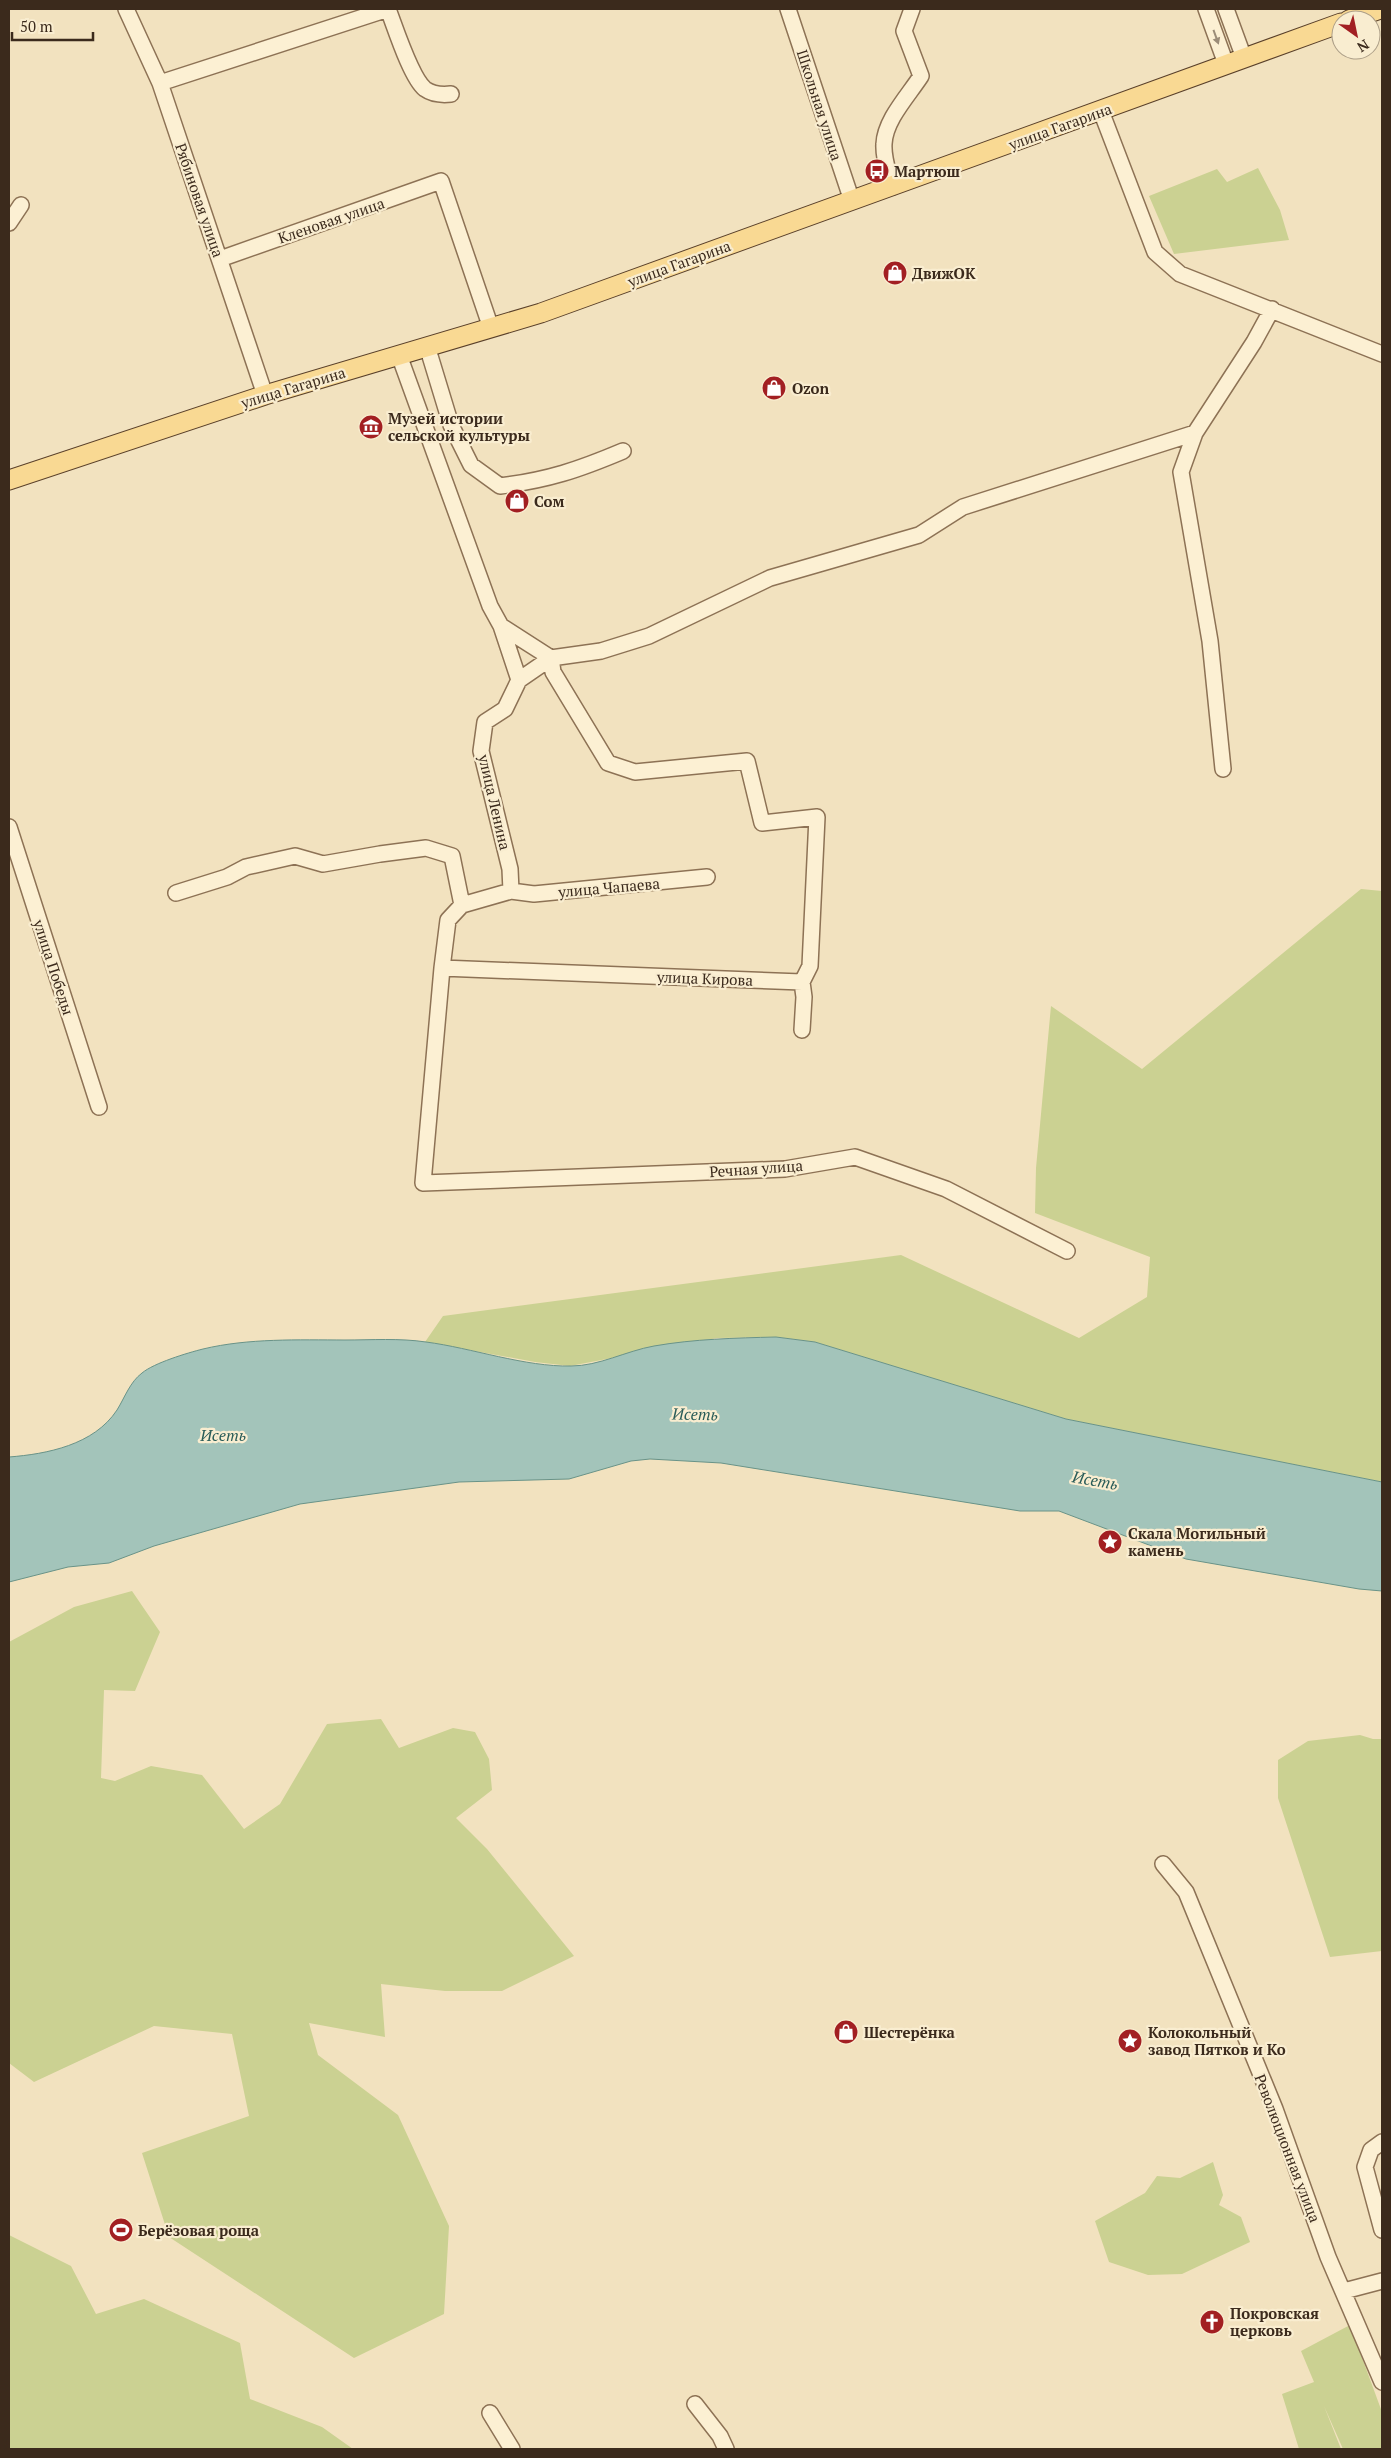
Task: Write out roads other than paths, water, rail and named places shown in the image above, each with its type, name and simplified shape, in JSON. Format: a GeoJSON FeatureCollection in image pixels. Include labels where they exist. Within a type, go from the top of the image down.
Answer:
{"type":"FeatureCollection","features":[{"type":"Feature","properties":{"kind":"main road","name":"улица Гагарина"},"geometry":{"type":"LineString","coordinates":[[9,480],[265,395],[572,302],[1331,27]]}},
{"type":"Feature","properties":{"kind":"street","name":"Рябиновая улица"},"geometry":{"type":"LineString","coordinates":[[126,9],[160,83],[265,395]]}},
{"type":"Feature","properties":{"kind":"street","name":"Школьная улица"},"geometry":{"type":"LineString","coordinates":[[788,9],[852,201]]}},
{"type":"Feature","properties":{"kind":"street"},"geometry":{"type":"LineString","coordinates":[[892,187],[884,156],[887,127],[921,76],[904,31],[912,9]]}},
{"type":"Feature","properties":{"kind":"street"},"geometry":{"type":"LineString","coordinates":[[1206,9],[1226,64]]}},
{"type":"Feature","properties":{"kind":"street"},"geometry":{"type":"LineString","coordinates":[[1226,9],[1244,58]]}},
{"type":"Feature","properties":{"kind":"street"},"geometry":{"type":"LineString","coordinates":[[160,83],[388,10],[412,70],[424,88],[440,95],[451,94]]}},
{"type":"Feature","properties":{"kind":"street"},"geometry":{"type":"LineString","coordinates":[[1101,111],[1155,252],[1180,274],[1382,354]]}},
{"type":"Feature","properties":{"kind":"street","name":"Кленовая улица"},"geometry":{"type":"LineString","coordinates":[[220,259],[441,182],[491,328]]}},
{"type":"Feature","properties":{"kind":"street"},"geometry":{"type":"LineString","coordinates":[[9,224],[22,205]]}},
{"type":"Feature","properties":{"kind":"street"},"geometry":{"type":"LineString","coordinates":[[1223,769],[1210,641],[1181,472],[1195,433],[1254,342],[1272,309]]}},
{"type":"Feature","properties":{"kind":"street"},"geometry":{"type":"LineString","coordinates":[[427,346],[452,425],[471,465],[500,486],[537,481],[574,472],[622,451]]}},
{"type":"Feature","properties":{"kind":"street"},"geometry":{"type":"LineString","coordinates":[[399,355],[490,606],[501,626],[519,680],[551,658],[602,651],[649,636],[770,578],[919,535],[964,507],[1195,433]]}},
{"type":"Feature","properties":{"kind":"street"},"geometry":{"type":"LineString","coordinates":[[501,626],[551,658],[553,672],[608,764],[635,772],[746,761],[762,823],[817,818],[810,966],[802,982],[804,997],[802,1030]]}},
{"type":"Feature","properties":{"kind":"street","name":"улица Ленина"},"geometry":{"type":"LineString","coordinates":[[511,891],[510,869],[481,751],[485,722],[505,710],[519,680]]}},
{"type":"Feature","properties":{"kind":"street","name":"улица Победы"},"geometry":{"type":"LineString","coordinates":[[9,827],[99,1107]]}},
{"type":"Feature","properties":{"kind":"street"},"geometry":{"type":"LineString","coordinates":[[176,893],[227,877],[246,867],[295,856],[322,864],[426,848],[452,856],[462,905]]}},
{"type":"Feature","properties":{"kind":"street","name":"улица Чапаева"},"geometry":{"type":"LineString","coordinates":[[511,891],[534,894],[708,877]]}},
{"type":"Feature","properties":{"kind":"street"},"geometry":{"type":"LineString","coordinates":[[442,968],[448,920],[462,905],[511,891]]}},
{"type":"Feature","properties":{"kind":"street","name":"улица Кирова"},"geometry":{"type":"LineString","coordinates":[[442,968],[802,982]]}},
{"type":"Feature","properties":{"kind":"street","name":"Речная улица"},"geometry":{"type":"LineString","coordinates":[[442,968],[423,1183],[785,1169],[856,1157],[946,1189],[1067,1251]]}},
{"type":"Feature","properties":{"kind":"street","name":"Революционная улица"},"geometry":{"type":"LineString","coordinates":[[1163,1864],[1186,1892],[1274,2109],[1328,2258],[1382,2382]]}},
{"type":"Feature","properties":{"kind":"street"},"geometry":{"type":"LineString","coordinates":[[1382,2142],[1371,2150],[1365,2167],[1382,2230]]}},
{"type":"Feature","properties":{"kind":"street"},"geometry":{"type":"LineString","coordinates":[[1344,2291],[1382,2281]]}},
{"type":"Feature","properties":{"kind":"street"},"geometry":{"type":"LineString","coordinates":[[695,2404],[720,2436],[726,2449]]}},
{"type":"Feature","properties":{"kind":"street"},"geometry":{"type":"LineString","coordinates":[[490,2413],[512,2449]]}},
{"type":"Feature","properties":{"kind":"water","name":"Исеть"},"geometry":{"type":"Polygon","coordinates":[[[776,1337],[815,1342],[1066,1419],[1382,1482],[1382,1591],[1359,1589],[1186,1559],[1059,1511],[1020,1511],[721,1463],[650,1459],[631,1461],[569,1479],[459,1482],[300,1504],[154,1546],[109,1563],[68,1567],[9,1582],[9,1457],[69,1446],[96,1432],[117,1410],[131,1385],[142,1373],[162,1362],[180,1356],[220,1345],[256,1341],[396,1340],[444,1345],[535,1364],[571,1366],[592,1364],[654,1346],[715,1339],[776,1337]]]}},
{"type":"Feature","properties":{"kind":"place","name":"Мартюш"},"geometry":{"type":"Point","coordinates":[877,171]}},
{"type":"Feature","properties":{"kind":"place","name":"ДвижОК"},"geometry":{"type":"Point","coordinates":[895,273]}},
{"type":"Feature","properties":{"kind":"place","name":"Ozon"},"geometry":{"type":"Point","coordinates":[774,388]}},
{"type":"Feature","properties":{"kind":"place","name":"Музей истории сельской культуры"},"geometry":{"type":"Point","coordinates":[371,427]}},
{"type":"Feature","properties":{"kind":"place","name":"Сом"},"geometry":{"type":"Point","coordinates":[517,501]}},
{"type":"Feature","properties":{"kind":"place","name":"Скала Могильный камень"},"geometry":{"type":"Point","coordinates":[1110,1542]}},
{"type":"Feature","properties":{"kind":"place","name":"Шестерёнка"},"geometry":{"type":"Point","coordinates":[846,2032]}},
{"type":"Feature","properties":{"kind":"place","name":"Колокольный завод Пятков и Ко"},"geometry":{"type":"Point","coordinates":[1130,2041]}},
{"type":"Feature","properties":{"kind":"place","name":"Берёзовая роща"},"geometry":{"type":"Point","coordinates":[121,2230]}},
{"type":"Feature","properties":{"kind":"place","name":"Покровская церковь"},"geometry":{"type":"Point","coordinates":[1212,2322]}}]}
